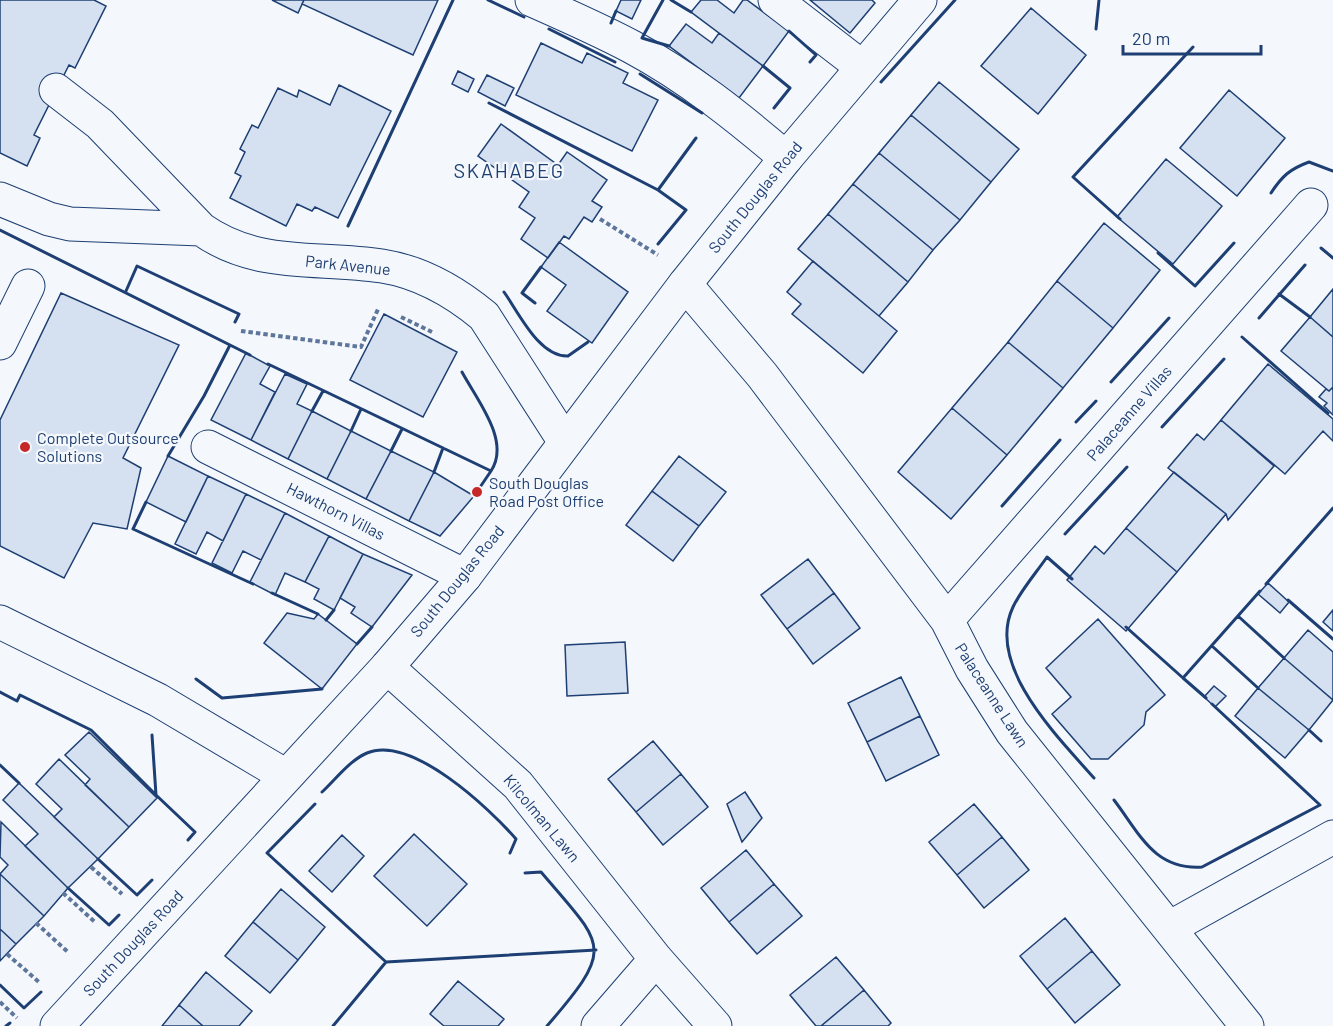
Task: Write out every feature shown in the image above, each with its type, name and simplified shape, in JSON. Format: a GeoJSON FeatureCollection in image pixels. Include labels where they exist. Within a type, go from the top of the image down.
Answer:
{"type":"FeatureCollection","features":[{"type":"Feature","properties":{"kind":"street"},"geometry":{"type":"LineString","coordinates":[[532,0],[633,48],[679,75],[724,106],[786,158]]}},
{"type":"Feature","properties":{"kind":"street"},"geometry":{"type":"LineString","coordinates":[[775,0],[862,67]]}},
{"type":"Feature","properties":{"kind":"street","name":"South Douglas Road"},"geometry":{"type":"LineString","coordinates":[[57,1026],[387,667],[465,576],[685,284],[786,158],[920,0]]}},
{"type":"Feature","properties":{"kind":"street","name":"Park Avenue"},"geometry":{"type":"LineString","coordinates":[[56,90],[100,124],[201,229],[220,243],[245,252],[278,259],[384,266],[454,293],[484,316],[565,442]]}},
{"type":"Feature","properties":{"kind":"street"},"geometry":{"type":"LineString","coordinates":[[0,199],[49,219],[70,224],[201,229]]}},
{"type":"Feature","properties":{"kind":"street","name":"Palaceanne Villas"},"geometry":{"type":"LineString","coordinates":[[947,620],[1311,205]]}},
{"type":"Feature","properties":{"kind":"street","name":"Palaceanne Lawn"},"geometry":{"type":"LineString","coordinates":[[685,284],[762,375],[947,620],[972,669],[1012,732],[1171,927],[1248,1026]]}},
{"type":"Feature","properties":{"kind":"street"},"geometry":{"type":"LineString","coordinates":[[0,343],[28,286]]}},
{"type":"Feature","properties":{"kind":"street","name":"Hawthorn Villas"},"geometry":{"type":"LineString","coordinates":[[208,447],[465,576]]}},
{"type":"Feature","properties":{"kind":"street"},"geometry":{"type":"LineString","coordinates":[[0,622],[158,700],[286,776]]}},
{"type":"Feature","properties":{"kind":"street","name":"Kilcolman Lawn"},"geometry":{"type":"LineString","coordinates":[[387,667],[518,785],[656,959],[715,1026]]}},
{"type":"Feature","properties":{"kind":"street"},"geometry":{"type":"LineString","coordinates":[[1171,927],[1333,837]]}},
{"type":"Feature","properties":{"kind":"street"},"geometry":{"type":"LineString","coordinates":[[598,1026],[656,959]]}},
{"type":"Feature","properties":{"kind":"path"},"geometry":{"type":"LineString","coordinates":[[600,219],[662,257]]}},
{"type":"Feature","properties":{"kind":"path"},"geometry":{"type":"LineString","coordinates":[[91,867],[129,900]]}},
{"type":"Feature","properties":{"kind":"path"},"geometry":{"type":"LineString","coordinates":[[63,893],[102,929]]}},
{"type":"Feature","properties":{"kind":"path"},"geometry":{"type":"LineString","coordinates":[[36,923],[74,958]]}},
{"type":"Feature","properties":{"kind":"path"},"geometry":{"type":"LineString","coordinates":[[7,954],[45,988]]}},
{"type":"Feature","properties":{"kind":"path"},"geometry":{"type":"LineString","coordinates":[[0,1002],[22,1024]]}},
{"type":"Feature","properties":{"kind":"building"},"geometry":{"type":"Polygon","coordinates":[[[0,0],[94,0],[106,6],[75,68],[69,65],[34,135],[40,138],[27,166],[0,153],[0,0]]]}},
{"type":"Feature","properties":{"kind":"building"},"geometry":{"type":"Polygon","coordinates":[[[272,0],[304,0],[298,13],[272,0]]]}},
{"type":"Feature","properties":{"kind":"building"},"geometry":{"type":"Polygon","coordinates":[[[304,0],[438,0],[413,55],[302,4],[304,0]]]}},
{"type":"Feature","properties":{"kind":"building"},"geometry":{"type":"Polygon","coordinates":[[[621,0],[641,0],[632,19],[616,11],[621,0]]]}},
{"type":"Feature","properties":{"kind":"building"},"geometry":{"type":"Polygon","coordinates":[[[701,0],[717,0],[734,13],[743,0],[747,0],[789,31],[763,66],[691,12],[701,0]]]}},
{"type":"Feature","properties":{"kind":"building"},"geometry":{"type":"Polygon","coordinates":[[[810,0],[872,0],[875,3],[850,33],[810,0]]]}},
{"type":"Feature","properties":{"kind":"building"},"geometry":{"type":"Polygon","coordinates":[[[1031,8],[1086,55],[1038,114],[981,66],[1031,8]]]}},
{"type":"Feature","properties":{"kind":"building"},"geometry":{"type":"Polygon","coordinates":[[[686,24],[712,43],[719,33],[763,66],[739,98],[669,46],[686,24]]]}},
{"type":"Feature","properties":{"kind":"building"},"geometry":{"type":"Polygon","coordinates":[[[541,43],[582,63],[587,53],[628,73],[623,83],[658,100],[632,151],[516,95],[541,43]]]}},
{"type":"Feature","properties":{"kind":"building"},"geometry":{"type":"Polygon","coordinates":[[[458,71],[474,79],[468,92],[452,84],[458,71]]]}},
{"type":"Feature","properties":{"kind":"building"},"geometry":{"type":"Polygon","coordinates":[[[487,75],[514,88],[505,106],[478,92],[487,75]]]}},
{"type":"Feature","properties":{"kind":"building"},"geometry":{"type":"Polygon","coordinates":[[[939,82],[1019,149],[991,182],[911,115],[939,82]]]}},
{"type":"Feature","properties":{"kind":"building"},"geometry":{"type":"Polygon","coordinates":[[[339,85],[391,111],[338,218],[315,207],[312,211],[297,204],[286,226],[230,198],[241,176],[235,173],[245,152],[240,149],[252,125],[258,128],[278,88],[297,97],[299,90],[330,105],[339,85]]]}},
{"type":"Feature","properties":{"kind":"building"},"geometry":{"type":"Polygon","coordinates":[[[1229,90],[1285,138],[1237,196],[1180,148],[1229,90]]]}},
{"type":"Feature","properties":{"kind":"building"},"geometry":{"type":"Polygon","coordinates":[[[911,115],[991,182],[960,220],[879,153],[911,115]]]}},
{"type":"Feature","properties":{"kind":"building"},"geometry":{"type":"Polygon","coordinates":[[[501,124],[558,165],[567,152],[607,180],[592,201],[602,207],[592,222],[584,217],[569,239],[564,236],[548,258],[521,239],[535,218],[519,207],[529,192],[478,156],[501,124]]]}},
{"type":"Feature","properties":{"kind":"building"},"geometry":{"type":"Polygon","coordinates":[[[879,153],[960,220],[933,250],[853,184],[879,153]]]}},
{"type":"Feature","properties":{"kind":"building"},"geometry":{"type":"Polygon","coordinates":[[[1166,159],[1222,206],[1173,264],[1117,217],[1166,159]]]}},
{"type":"Feature","properties":{"kind":"building"},"geometry":{"type":"Polygon","coordinates":[[[853,184],[933,250],[908,282],[828,214],[853,184]]]}},
{"type":"Feature","properties":{"kind":"building"},"geometry":{"type":"Polygon","coordinates":[[[828,214],[908,282],[879,316],[798,249],[828,214]]]}},
{"type":"Feature","properties":{"kind":"building"},"geometry":{"type":"Polygon","coordinates":[[[1104,223],[1160,270],[1113,328],[1057,281],[1104,223]]]}},
{"type":"Feature","properties":{"kind":"building"},"geometry":{"type":"Polygon","coordinates":[[[559,242],[628,292],[592,343],[547,311],[566,285],[541,267],[559,242]]]}},
{"type":"Feature","properties":{"kind":"building"},"geometry":{"type":"Polygon","coordinates":[[[813,261],[897,331],[863,373],[792,314],[801,304],[787,292],[813,261]]]}},
{"type":"Feature","properties":{"kind":"building"},"geometry":{"type":"Polygon","coordinates":[[[1057,281],[1113,328],[1063,388],[1008,342],[1057,281]]]}},
{"type":"Feature","properties":{"kind":"building"},"geometry":{"type":"Polygon","coordinates":[[[1333,289],[1333,337],[1310,317],[1333,289]]]}},
{"type":"Feature","properties":{"kind":"building"},"geometry":{"type":"Polygon","coordinates":[[[61,293],[179,345],[123,458],[141,468],[127,529],[93,523],[64,578],[0,546],[0,420],[61,293]]]}},
{"type":"Feature","properties":{"kind":"building"},"geometry":{"type":"Polygon","coordinates":[[[384,314],[457,352],[423,417],[350,380],[384,314]]]}},
{"type":"Feature","properties":{"kind":"building"},"geometry":{"type":"Polygon","coordinates":[[[1310,317],[1333,337],[1333,387],[1329,391],[1281,351],[1310,317]]]}},
{"type":"Feature","properties":{"kind":"building"},"geometry":{"type":"Polygon","coordinates":[[[1008,342],[1063,388],[1007,455],[952,408],[1008,342]]]}},
{"type":"Feature","properties":{"kind":"building"},"geometry":{"type":"Polygon","coordinates":[[[246,353],[270,366],[260,384],[275,392],[251,440],[211,420],[246,353]]]}},
{"type":"Feature","properties":{"kind":"building"},"geometry":{"type":"Polygon","coordinates":[[[1268,364],[1333,419],[1333,441],[1323,431],[1285,474],[1221,420],[1268,364]]]}},
{"type":"Feature","properties":{"kind":"building"},"geometry":{"type":"Polygon","coordinates":[[[285,374],[307,384],[297,404],[312,411],[288,459],[251,440],[285,374]]]}},
{"type":"Feature","properties":{"kind":"building"},"geometry":{"type":"Polygon","coordinates":[[[1332,388],[1333,415],[1324,406],[1327,403],[1319,397],[1326,389],[1329,391],[1332,388]]]}},
{"type":"Feature","properties":{"kind":"building"},"geometry":{"type":"Polygon","coordinates":[[[952,408],[1007,455],[951,519],[898,472],[952,408]]]}},
{"type":"Feature","properties":{"kind":"building"},"geometry":{"type":"Polygon","coordinates":[[[312,411],[351,431],[327,479],[288,459],[312,411]]]}},
{"type":"Feature","properties":{"kind":"building"},"geometry":{"type":"Polygon","coordinates":[[[1221,420],[1274,466],[1228,520],[1226,514],[1168,468],[1197,434],[1204,440],[1221,420]]]}},
{"type":"Feature","properties":{"kind":"building"},"geometry":{"type":"Polygon","coordinates":[[[351,431],[391,451],[366,499],[327,479],[351,431]]]}},
{"type":"Feature","properties":{"kind":"building"},"geometry":{"type":"Polygon","coordinates":[[[391,451],[434,472],[409,521],[366,499],[391,451]]]}},
{"type":"Feature","properties":{"kind":"building"},"geometry":{"type":"Polygon","coordinates":[[[168,456],[208,476],[186,522],[146,502],[168,456]]]}},
{"type":"Feature","properties":{"kind":"building"},"geometry":{"type":"Polygon","coordinates":[[[679,456],[726,492],[699,526],[652,491],[679,456]]]}},
{"type":"Feature","properties":{"kind":"building"},"geometry":{"type":"Polygon","coordinates":[[[434,472],[474,496],[440,536],[409,521],[434,472]]]}},
{"type":"Feature","properties":{"kind":"building"},"geometry":{"type":"Polygon","coordinates":[[[1174,472],[1226,514],[1177,572],[1126,528],[1174,472]]]}},
{"type":"Feature","properties":{"kind":"building"},"geometry":{"type":"Polygon","coordinates":[[[208,476],[246,494],[223,541],[207,532],[196,554],[175,544],[208,476]]]}},
{"type":"Feature","properties":{"kind":"building"},"geometry":{"type":"Polygon","coordinates":[[[652,491],[699,526],[673,561],[626,525],[652,491]]]}},
{"type":"Feature","properties":{"kind":"building"},"geometry":{"type":"Polygon","coordinates":[[[246,494],[285,513],[261,560],[243,551],[232,573],[212,563],[246,494]]]}},
{"type":"Feature","properties":{"kind":"building"},"geometry":{"type":"Polygon","coordinates":[[[285,513],[329,536],[305,582],[285,573],[275,595],[250,582],[285,513]]]}},
{"type":"Feature","properties":{"kind":"building"},"geometry":{"type":"Polygon","coordinates":[[[1126,528],[1177,572],[1126,631],[1067,580],[1095,546],[1104,554],[1126,528]]]}},
{"type":"Feature","properties":{"kind":"building"},"geometry":{"type":"Polygon","coordinates":[[[329,536],[363,554],[334,610],[314,599],[319,589],[305,582],[329,536]]]}},
{"type":"Feature","properties":{"kind":"building"},"geometry":{"type":"Polygon","coordinates":[[[363,554],[412,575],[372,627],[351,613],[355,607],[340,598],[363,554]]]}},
{"type":"Feature","properties":{"kind":"building"},"geometry":{"type":"Polygon","coordinates":[[[808,559],[834,593],[787,629],[761,595],[808,559]]]}},
{"type":"Feature","properties":{"kind":"building"},"geometry":{"type":"Polygon","coordinates":[[[1268,583],[1289,602],[1280,613],[1258,594],[1268,583]]]}},
{"type":"Feature","properties":{"kind":"building"},"geometry":{"type":"Polygon","coordinates":[[[834,593],[860,628],[813,664],[787,629],[834,593]]]}},
{"type":"Feature","properties":{"kind":"building"},"geometry":{"type":"Polygon","coordinates":[[[1333,610],[1333,631],[1323,622],[1333,610]]]}},
{"type":"Feature","properties":{"kind":"building"},"geometry":{"type":"Polygon","coordinates":[[[287,613],[314,619],[318,614],[357,644],[322,689],[264,643],[287,613]]]}},
{"type":"Feature","properties":{"kind":"building"},"geometry":{"type":"Polygon","coordinates":[[[1098,619],[1165,695],[1146,712],[1144,725],[1108,759],[1091,759],[1052,714],[1071,697],[1046,668],[1098,619]]]}},
{"type":"Feature","properties":{"kind":"building"},"geometry":{"type":"Polygon","coordinates":[[[1308,630],[1333,652],[1333,700],[1284,658],[1308,630]]]}},
{"type":"Feature","properties":{"kind":"building"},"geometry":{"type":"Polygon","coordinates":[[[625,642],[628,693],[567,696],[565,645],[625,642]]]}},
{"type":"Feature","properties":{"kind":"building"},"geometry":{"type":"Polygon","coordinates":[[[1284,658],[1333,700],[1309,730],[1258,688],[1284,658]]]}},
{"type":"Feature","properties":{"kind":"building"},"geometry":{"type":"Polygon","coordinates":[[[901,677],[920,716],[867,742],[848,703],[901,677]]]}},
{"type":"Feature","properties":{"kind":"building"},"geometry":{"type":"Polygon","coordinates":[[[1214,686],[1226,696],[1215,707],[1204,697],[1214,686]]]}},
{"type":"Feature","properties":{"kind":"building"},"geometry":{"type":"Polygon","coordinates":[[[1258,688],[1309,730],[1285,758],[1235,716],[1258,688]]]}},
{"type":"Feature","properties":{"kind":"building"},"geometry":{"type":"Polygon","coordinates":[[[920,716],[939,755],[886,781],[867,742],[920,716]]]}},
{"type":"Feature","properties":{"kind":"building"},"geometry":{"type":"Polygon","coordinates":[[[89,732],[157,798],[129,827],[85,785],[90,779],[65,755],[89,732]]]}},
{"type":"Feature","properties":{"kind":"building"},"geometry":{"type":"Polygon","coordinates":[[[653,741],[681,774],[636,812],[608,779],[653,741]]]}},
{"type":"Feature","properties":{"kind":"building"},"geometry":{"type":"Polygon","coordinates":[[[59,759],[129,827],[98,859],[54,817],[62,809],[36,784],[59,759]]]}},
{"type":"Feature","properties":{"kind":"building"},"geometry":{"type":"Polygon","coordinates":[[[681,774],[708,807],[663,845],[636,812],[681,774]]]}},
{"type":"Feature","properties":{"kind":"building"},"geometry":{"type":"Polygon","coordinates":[[[19,783],[98,859],[68,888],[25,846],[38,834],[3,800],[19,783]]]}},
{"type":"Feature","properties":{"kind":"building"},"geometry":{"type":"Polygon","coordinates":[[[745,792],[762,818],[742,842],[727,804],[745,792]]]}},
{"type":"Feature","properties":{"kind":"building"},"geometry":{"type":"Polygon","coordinates":[[[974,804],[1002,837],[957,875],[929,842],[974,804]]]}},
{"type":"Feature","properties":{"kind":"building"},"geometry":{"type":"Polygon","coordinates":[[[1,822],[68,888],[44,916],[0,874],[8,865],[0,857],[1,822]]]}},
{"type":"Feature","properties":{"kind":"building"},"geometry":{"type":"Polygon","coordinates":[[[414,834],[467,884],[427,926],[374,876],[414,834]]]}},
{"type":"Feature","properties":{"kind":"building"},"geometry":{"type":"Polygon","coordinates":[[[342,835],[364,856],[332,892],[309,871],[342,835]]]}},
{"type":"Feature","properties":{"kind":"building"},"geometry":{"type":"Polygon","coordinates":[[[1002,837],[1029,870],[984,908],[957,875],[1002,837]]]}},
{"type":"Feature","properties":{"kind":"building"},"geometry":{"type":"Polygon","coordinates":[[[746,850],[774,884],[729,922],[701,888],[746,850]]]}},
{"type":"Feature","properties":{"kind":"building"},"geometry":{"type":"Polygon","coordinates":[[[0,874],[44,916],[16,944],[0,929],[0,874]]]}},
{"type":"Feature","properties":{"kind":"building"},"geometry":{"type":"Polygon","coordinates":[[[774,884],[802,916],[757,954],[729,922],[774,884]]]}},
{"type":"Feature","properties":{"kind":"building"},"geometry":{"type":"Polygon","coordinates":[[[281,889],[325,927],[298,960],[253,922],[281,889]]]}},
{"type":"Feature","properties":{"kind":"building"},"geometry":{"type":"Polygon","coordinates":[[[1065,918],[1092,951],[1047,989],[1020,956],[1065,918]]]}},
{"type":"Feature","properties":{"kind":"building"},"geometry":{"type":"Polygon","coordinates":[[[253,922],[298,960],[270,993],[225,956],[253,922]]]}},
{"type":"Feature","properties":{"kind":"building"},"geometry":{"type":"Polygon","coordinates":[[[0,929],[16,944],[0,961],[0,929]]]}},
{"type":"Feature","properties":{"kind":"building"},"geometry":{"type":"Polygon","coordinates":[[[1092,951],[1120,985],[1075,1023],[1047,989],[1092,951]]]}},
{"type":"Feature","properties":{"kind":"building"},"geometry":{"type":"Polygon","coordinates":[[[836,957],[864,990],[821,1026],[816,1026],[790,995],[836,957]]]}},
{"type":"Feature","properties":{"kind":"building"},"geometry":{"type":"Polygon","coordinates":[[[206,972],[252,1011],[239,1026],[203,1026],[179,1005],[206,972]]]}},
{"type":"Feature","properties":{"kind":"building"},"geometry":{"type":"Polygon","coordinates":[[[458,981],[504,1019],[498,1026],[444,1026],[430,1014],[458,981]]]}},
{"type":"Feature","properties":{"kind":"building"},"geometry":{"type":"Polygon","coordinates":[[[864,990],[891,1023],[888,1026],[821,1026],[864,990]]]}},
{"type":"Feature","properties":{"kind":"building"},"geometry":{"type":"Polygon","coordinates":[[[179,1005],[203,1026],[162,1026],[179,1005]]]}},
{"type":"Feature","properties":{"kind":"wall"},"geometry":{"type":"LineString","coordinates":[[348,226],[453,0]]}},
{"type":"Feature","properties":{"kind":"wall"},"geometry":{"type":"LineString","coordinates":[[488,0],[524,17]]}},
{"type":"Feature","properties":{"kind":"wall"},"geometry":{"type":"LineString","coordinates":[[663,0],[642,38],[669,46]]}},
{"type":"Feature","properties":{"kind":"wall"},"geometry":{"type":"LineString","coordinates":[[671,0],[691,12]]}},
{"type":"Feature","properties":{"kind":"wall"},"geometry":{"type":"LineString","coordinates":[[881,82],[955,0]]}},
{"type":"Feature","properties":{"kind":"wall"},"geometry":{"type":"LineString","coordinates":[[1096,29],[1099,0]]}},
{"type":"Feature","properties":{"kind":"wall"},"geometry":{"type":"LineString","coordinates":[[611,23],[616,11]]}},
{"type":"Feature","properties":{"kind":"wall"},"geometry":{"type":"LineString","coordinates":[[549,29],[615,62]]}},
{"type":"Feature","properties":{"kind":"wall"},"geometry":{"type":"LineString","coordinates":[[789,31],[816,55],[810,62]]}},
{"type":"Feature","properties":{"kind":"wall"},"geometry":{"type":"LineString","coordinates":[[1120,219],[1073,177],[1193,47]]}},
{"type":"Feature","properties":{"kind":"wall"},"geometry":{"type":"LineString","coordinates":[[763,66],[790,88],[774,108]]}},
{"type":"Feature","properties":{"kind":"wall"},"geometry":{"type":"LineString","coordinates":[[640,74],[702,113]]}},
{"type":"Feature","properties":{"kind":"wall"},"geometry":{"type":"LineString","coordinates":[[489,103],[658,190]]}},
{"type":"Feature","properties":{"kind":"wall"},"geometry":{"type":"LineString","coordinates":[[658,244],[686,210],[658,190],[696,138]]}},
{"type":"Feature","properties":{"kind":"wall"},"geometry":{"type":"LineString","coordinates":[[1271,193],[1287,174],[1309,162],[1333,171]]}},
{"type":"Feature","properties":{"kind":"wall"},"geometry":{"type":"LineString","coordinates":[[0,230],[250,355]]}},
{"type":"Feature","properties":{"kind":"wall"},"geometry":{"type":"LineString","coordinates":[[1158,253],[1195,286],[1234,243]]}},
{"type":"Feature","properties":{"kind":"wall"},"geometry":{"type":"LineString","coordinates":[[1321,248],[1333,258]]}},
{"type":"Feature","properties":{"kind":"wall"},"geometry":{"type":"LineString","coordinates":[[1259,318],[1305,265]]}},
{"type":"Feature","properties":{"kind":"wall"},"geometry":{"type":"LineString","coordinates":[[126,291],[137,266],[239,314],[235,322]]}},
{"type":"Feature","properties":{"kind":"wall"},"geometry":{"type":"LineString","coordinates":[[535,303],[522,293],[541,267]]}},
{"type":"Feature","properties":{"kind":"wall"},"geometry":{"type":"LineString","coordinates":[[504,292],[523,322],[539,342],[548,349],[568,356],[588,342]]}},
{"type":"Feature","properties":{"kind":"wall"},"geometry":{"type":"LineString","coordinates":[[1279,294],[1310,317]]}},
{"type":"Feature","properties":{"kind":"wall"},"geometry":{"type":"LineString","coordinates":[[1111,382],[1169,318]]}},
{"type":"Feature","properties":{"kind":"wall"},"geometry":{"type":"LineString","coordinates":[[1242,337],[1328,413]]}},
{"type":"Feature","properties":{"kind":"wall"},"geometry":{"type":"LineString","coordinates":[[168,456],[204,396],[230,345]]}},
{"type":"Feature","properties":{"kind":"wall"},"geometry":{"type":"LineString","coordinates":[[1162,427],[1224,359]]}},
{"type":"Feature","properties":{"kind":"wall"},"geometry":{"type":"LineString","coordinates":[[268,364],[491,471],[474,496]]}},
{"type":"Feature","properties":{"kind":"wall"},"geometry":{"type":"LineString","coordinates":[[462,372],[495,434],[496,459],[491,471]]}},
{"type":"Feature","properties":{"kind":"wall"},"geometry":{"type":"LineString","coordinates":[[312,411],[323,391]]}},
{"type":"Feature","properties":{"kind":"wall"},"geometry":{"type":"LineString","coordinates":[[1076,422],[1096,401]]}},
{"type":"Feature","properties":{"kind":"wall"},"geometry":{"type":"LineString","coordinates":[[351,431],[361,409]]}},
{"type":"Feature","properties":{"kind":"wall"},"geometry":{"type":"LineString","coordinates":[[391,451],[402,429]]}},
{"type":"Feature","properties":{"kind":"wall"},"geometry":{"type":"LineString","coordinates":[[1002,506],[1060,440]]}},
{"type":"Feature","properties":{"kind":"wall"},"geometry":{"type":"LineString","coordinates":[[434,472],[443,448]]}},
{"type":"Feature","properties":{"kind":"wall"},"geometry":{"type":"LineString","coordinates":[[1065,534],[1127,467]]}},
{"type":"Feature","properties":{"kind":"wall"},"geometry":{"type":"LineString","coordinates":[[146,502],[133,529],[253,584]]}},
{"type":"Feature","properties":{"kind":"wall"},"geometry":{"type":"LineString","coordinates":[[1266,584],[1333,508]]}},
{"type":"Feature","properties":{"kind":"wall"},"geometry":{"type":"LineString","coordinates":[[1072,579],[1047,557],[1013,607],[1007,630],[1009,653],[1017,676],[1030,700],[1094,778]]}},
{"type":"Feature","properties":{"kind":"wall"},"geometry":{"type":"LineString","coordinates":[[1206,698],[1183,678],[1260,591]]}},
{"type":"Feature","properties":{"kind":"wall"},"geometry":{"type":"LineString","coordinates":[[272,593],[318,614]]}},
{"type":"Feature","properties":{"kind":"wall"},"geometry":{"type":"LineString","coordinates":[[1288,600],[1333,639]]}},
{"type":"Feature","properties":{"kind":"wall"},"geometry":{"type":"LineString","coordinates":[[326,620],[334,610]]}},
{"type":"Feature","properties":{"kind":"wall"},"geometry":{"type":"LineString","coordinates":[[1238,616],[1284,658]]}},
{"type":"Feature","properties":{"kind":"wall"},"geometry":{"type":"LineString","coordinates":[[357,644],[372,627]]}},
{"type":"Feature","properties":{"kind":"wall"},"geometry":{"type":"LineString","coordinates":[[1126,627],[1183,678]]}},
{"type":"Feature","properties":{"kind":"wall"},"geometry":{"type":"LineString","coordinates":[[1212,646],[1258,688]]}},
{"type":"Feature","properties":{"kind":"wall"},"geometry":{"type":"LineString","coordinates":[[196,679],[222,698],[322,689]]}},
{"type":"Feature","properties":{"kind":"wall"},"geometry":{"type":"LineString","coordinates":[[0,692],[17,701],[20,695],[91,730],[156,795]]}},
{"type":"Feature","properties":{"kind":"wall"},"geometry":{"type":"LineString","coordinates":[[1114,800],[1141,837],[1160,856],[1172,863],[1202,867],[1320,805],[1212,704]]}},
{"type":"Feature","properties":{"kind":"wall"},"geometry":{"type":"LineString","coordinates":[[1309,730],[1321,741]]}},
{"type":"Feature","properties":{"kind":"wall"},"geometry":{"type":"LineString","coordinates":[[152,735],[156,795],[195,832],[188,840]]}},
{"type":"Feature","properties":{"kind":"wall"},"geometry":{"type":"LineString","coordinates":[[322,792],[349,765],[367,753],[385,750],[405,754],[427,764],[448,778],[488,810],[516,839],[510,853]]}},
{"type":"Feature","properties":{"kind":"wall"},"geometry":{"type":"LineString","coordinates":[[0,765],[19,783]]}},
{"type":"Feature","properties":{"kind":"wall"},"geometry":{"type":"LineString","coordinates":[[315,804],[267,853],[386,962]]}},
{"type":"Feature","properties":{"kind":"wall"},"geometry":{"type":"LineString","coordinates":[[98,859],[137,895],[152,880]]}},
{"type":"Feature","properties":{"kind":"wall"},"geometry":{"type":"LineString","coordinates":[[525,873],[541,872],[579,916],[594,947],[592,962],[584,979],[547,1026]]}},
{"type":"Feature","properties":{"kind":"wall"},"geometry":{"type":"LineString","coordinates":[[68,888],[109,925],[119,915]]}},
{"type":"Feature","properties":{"kind":"wall"},"geometry":{"type":"LineString","coordinates":[[333,1026],[386,962],[596,950]]}},
{"type":"Feature","properties":{"kind":"wall"},"geometry":{"type":"LineString","coordinates":[[0,985],[24,1008],[41,992]]}},
{"type":"Feature","properties":{"kind":"wall"},"geometry":{"type":"LineString","coordinates":[[6,1026],[10,1023]]}},
{"type":"Feature","properties":{"kind":"place","name":"Complete Outsource Solutions"},"geometry":{"type":"Point","coordinates":[25,447]}},
{"type":"Feature","properties":{"kind":"place","name":"South Douglas Road Post Office"},"geometry":{"type":"Point","coordinates":[477,492]}},
{"type":"Feature","properties":{"kind":"district","name":"SKAHABEG"},"geometry":{"type":"Point","coordinates":[509,171]}}]}
